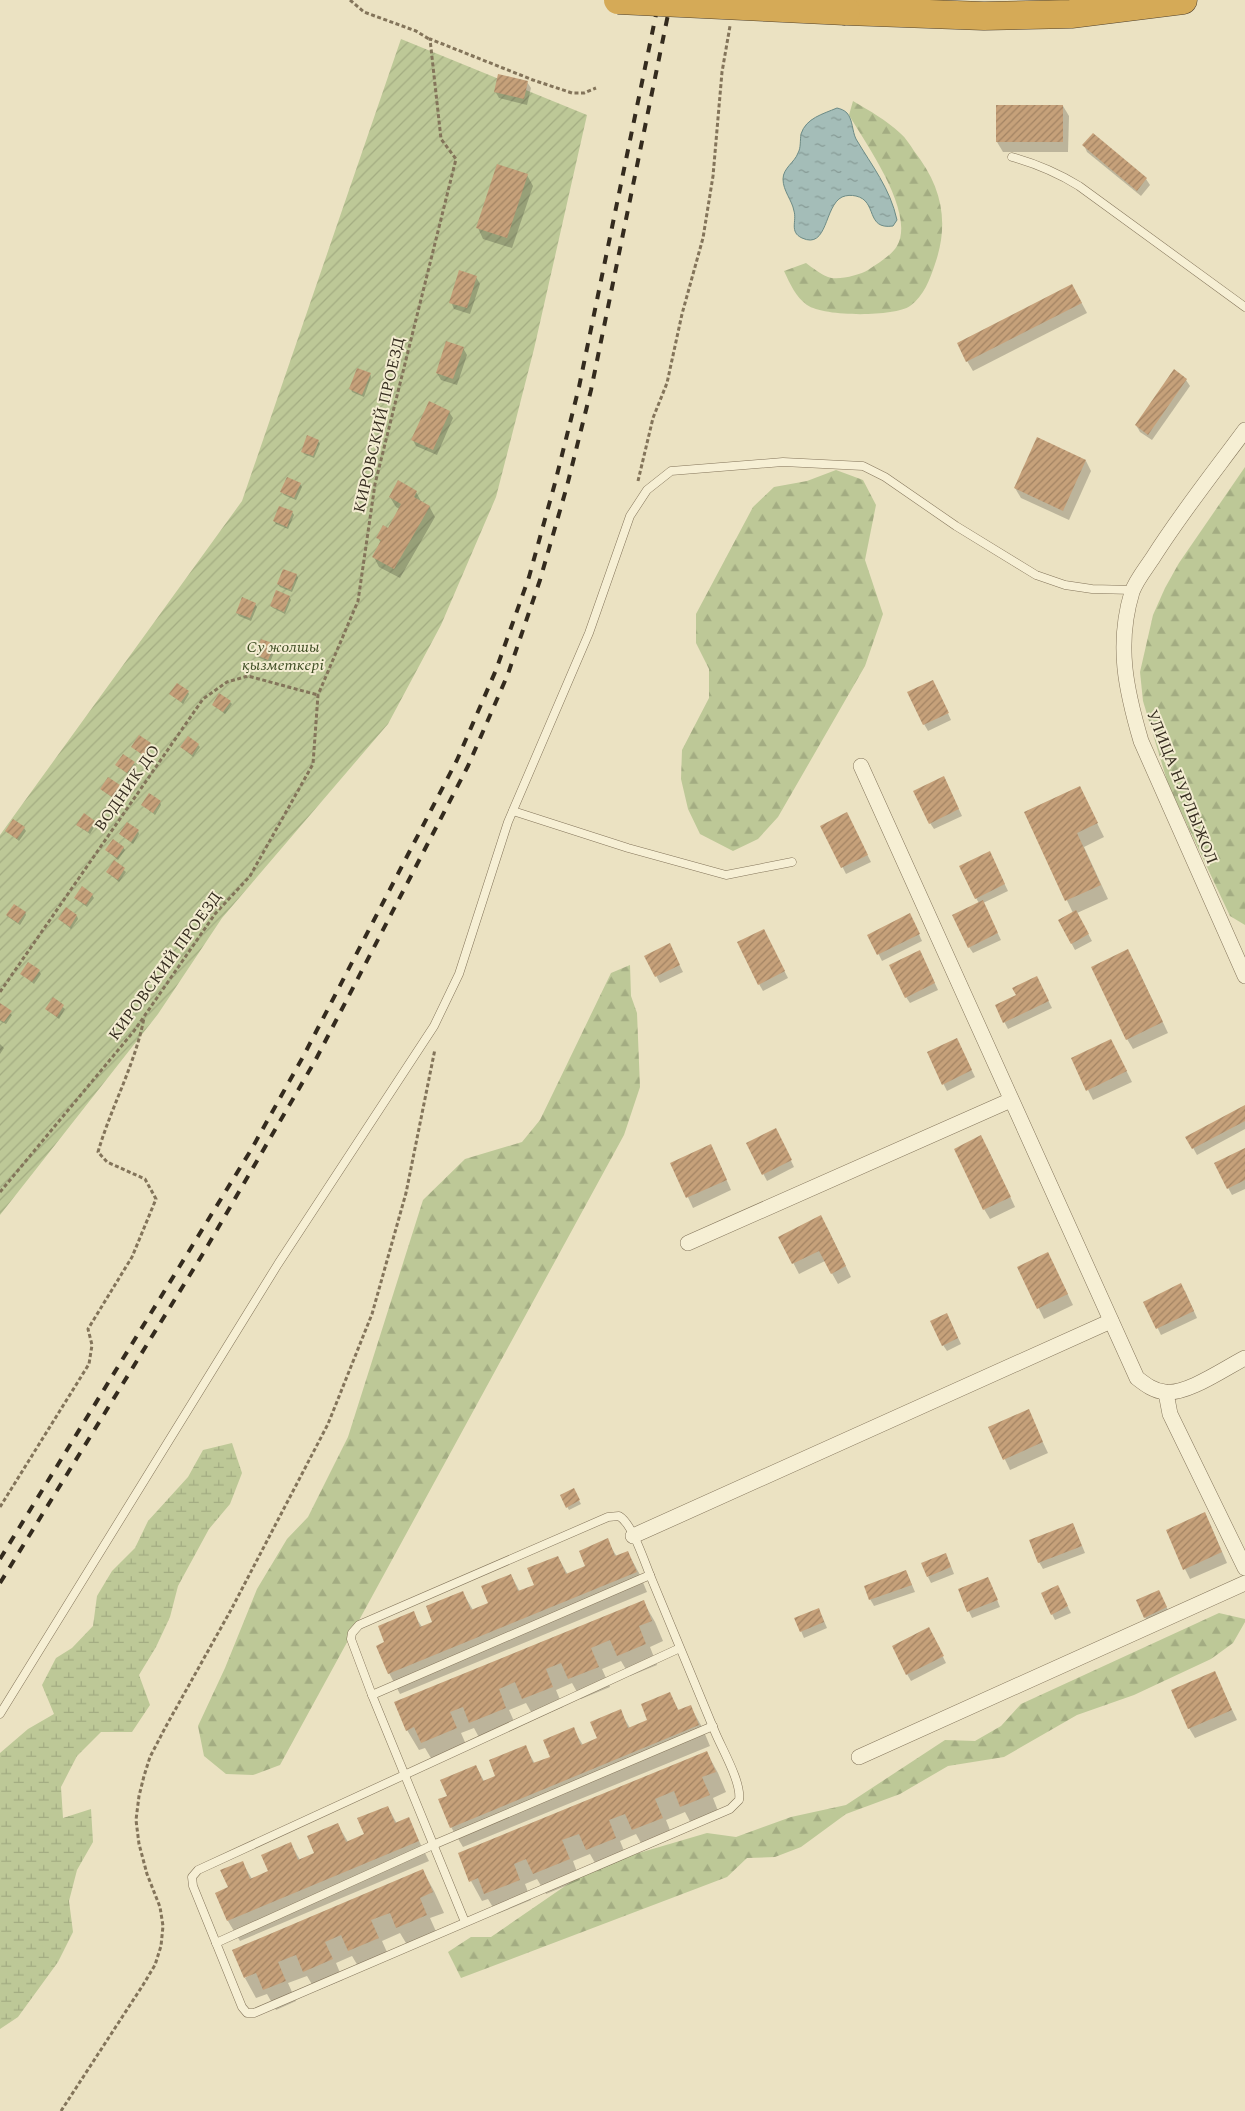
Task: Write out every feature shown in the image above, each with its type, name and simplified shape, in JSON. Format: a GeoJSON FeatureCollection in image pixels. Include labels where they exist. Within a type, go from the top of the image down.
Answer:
{"type":"FeatureCollection","features":[{"type":"Feature","properties":{"kind":"highway"},"geometry":{"type":"LineString","coordinates":[[618,0],[984,16],[1071,14],[1183,0]]}},
{"type":"Feature","properties":{"kind":"street","name":"УЛИЦА НУРЛЫЖОЛ"},"geometry":{"type":"LineString","coordinates":[[1245,430],[1172,528],[1133,590],[1126,617],[1123,644],[1124,673],[1129,701],[1141,741],[1245,976]]}},
{"type":"Feature","properties":{"kind":"street"},"geometry":{"type":"LineString","coordinates":[[860,766],[1137,1378],[1151,1388],[1166,1393],[1183,1391],[1245,1358]]}},
{"type":"Feature","properties":{"kind":"street"},"geometry":{"type":"LineString","coordinates":[[688,1243],[1011,1100]]}},
{"type":"Feature","properties":{"kind":"street"},"geometry":{"type":"LineString","coordinates":[[633,1536],[1111,1321]]}},
{"type":"Feature","properties":{"kind":"street"},"geometry":{"type":"LineString","coordinates":[[1166,1393],[1170,1414],[1245,1568]]}},
{"type":"Feature","properties":{"kind":"street"},"geometry":{"type":"LineString","coordinates":[[859,1757],[1245,1583]]}},
{"type":"Feature","properties":{"kind":"lane"},"geometry":{"type":"LineString","coordinates":[[1012,157],[1038,164],[1079,186],[1245,306]]}},
{"type":"Feature","properties":{"kind":"lane"},"geometry":{"type":"LineString","coordinates":[[0,1714],[278,1264],[434,1026],[459,974],[513,811],[589,633],[630,516],[647,490],[671,472],[783,462],[863,466],[885,477],[956,526],[1036,574],[1065,585],[1083,588],[1133,590]]}},
{"type":"Feature","properties":{"kind":"lane"},"geometry":{"type":"LineString","coordinates":[[513,811],[628,848],[726,875],[792,862]]}},
{"type":"Feature","properties":{"kind":"lane"},"geometry":{"type":"LineString","coordinates":[[465,1922],[434,1845],[405,1775],[372,1694],[351,1639],[352,1633],[359,1624],[614,1515],[624,1519],[633,1536],[713,1726],[739,1789],[739,1800],[735,1805],[465,1922],[254,2013],[247,2012],[242,2007],[193,1886],[192,1877],[198,1870],[405,1775],[680,1648]]}},
{"type":"Feature","properties":{"kind":"lane"},"geometry":{"type":"LineString","coordinates":[[372,1694],[650,1576]]}},
{"type":"Feature","properties":{"kind":"lane"},"geometry":{"type":"LineString","coordinates":[[216,1943],[434,1845],[713,1726]]}},
{"type":"Feature","properties":{"kind":"path"},"geometry":{"type":"LineString","coordinates":[[350,0],[364,12],[416,31],[430,39],[533,80],[572,93],[584,93],[596,88]]}},
{"type":"Feature","properties":{"kind":"path"},"geometry":{"type":"LineString","coordinates":[[630,516],[653,418],[668,383],[682,314],[703,238],[713,176],[722,72],[731,18]]}},
{"type":"Feature","properties":{"kind":"path","name":"КИРОВСКИЙ ПРОЕЗД"},"geometry":{"type":"LineString","coordinates":[[0,1192],[134,1032],[215,914],[250,876],[313,764],[318,695],[358,601],[375,484],[456,159],[442,139],[430,39]]}},
{"type":"Feature","properties":{"kind":"path","name":"ВОДНИК ДО"},"geometry":{"type":"LineString","coordinates":[[0,992],[203,699],[227,682],[248,676],[318,695]]}},
{"type":"Feature","properties":{"kind":"path"},"geometry":{"type":"LineString","coordinates":[[0,1507],[89,1364],[92,1345],[88,1329],[132,1257],[156,1200],[145,1179],[107,1162],[98,1152],[105,1127],[140,1040],[144,1016]]}},
{"type":"Feature","properties":{"kind":"path"},"geometry":{"type":"LineString","coordinates":[[61,2111],[144,1985],[155,1965],[161,1946],[163,1926],[160,1906],[147,1874],[138,1836],[137,1812],[144,1776],[150,1757],[165,1728],[232,1608],[328,1424],[372,1314],[408,1184],[435,1055],[434,1026]]}},
{"type":"Feature","properties":{"kind":"green space","name":"Су жолшы қызметкері"},"geometry":{"type":"Polygon","coordinates":[[[401,39],[587,115],[534,349],[496,497],[441,625],[388,724],[222,918],[158,1014],[0,1215],[0,835],[242,501],[401,39]]]}},
{"type":"Feature","properties":{"kind":"green space"},"geometry":{"type":"Polygon","coordinates":[[[853,101],[895,128],[904,137],[931,177],[940,204],[942,233],[940,248],[929,281],[915,302],[902,310],[859,314],[828,312],[816,309],[807,305],[796,294],[784,271],[806,263],[828,277],[848,277],[868,270],[888,256],[897,246],[901,232],[900,216],[895,198],[877,160],[849,115],[853,101]]]}},
{"type":"Feature","properties":{"kind":"green space"},"geometry":{"type":"Polygon","coordinates":[[[1245,467],[1245,925],[1230,916],[1168,784],[1143,701],[1140,672],[1153,615],[1165,588],[1179,563],[1245,467]]]}},
{"type":"Feature","properties":{"kind":"green space"},"geometry":{"type":"Polygon","coordinates":[[[836,470],[863,480],[876,505],[865,560],[883,614],[865,666],[778,817],[758,839],[733,851],[700,834],[688,809],[681,779],[682,750],[709,698],[709,669],[696,643],[696,614],[753,507],[774,487],[807,481],[836,470]]]}},
{"type":"Feature","properties":{"kind":"green space"},"geometry":{"type":"Polygon","coordinates":[[[630,965],[631,996],[637,1013],[640,1087],[624,1135],[280,1765],[253,1775],[226,1774],[204,1756],[198,1726],[225,1668],[257,1589],[287,1539],[308,1517],[348,1437],[423,1200],[465,1159],[522,1142],[540,1120],[611,973],[630,965]]]}},
{"type":"Feature","properties":{"kind":"green space"},"geometry":{"type":"Polygon","coordinates":[[[232,1443],[242,1473],[230,1504],[209,1529],[178,1586],[170,1617],[156,1647],[139,1675],[150,1705],[132,1732],[101,1732],[77,1756],[61,1787],[63,1818],[91,1809],[93,1842],[77,1870],[69,1901],[73,1932],[58,1962],[18,2017],[0,2029],[0,1753],[28,1729],[54,1714],[42,1685],[56,1658],[72,1648],[93,1626],[97,1596],[112,1571],[135,1548],[148,1521],[188,1477],[203,1450],[232,1443]]]}},
{"type":"Feature","properties":{"kind":"green space"},"geometry":{"type":"Polygon","coordinates":[[[1219,1613],[1245,1619],[1245,1622],[1233,1643],[1211,1659],[1134,1695],[1077,1715],[1004,1757],[948,1766],[900,1794],[846,1814],[801,1847],[775,1857],[747,1858],[727,1877],[461,1978],[448,1952],[471,1937],[491,1937],[587,1871],[615,1860],[707,1833],[736,1837],[791,1817],[846,1805],[945,1740],[975,1741],[1001,1726],[1021,1704],[1219,1613]]]}},
{"type":"Feature","properties":{"kind":"water"},"geometry":{"type":"Polygon","coordinates":[[[837,108],[845,111],[849,116],[856,139],[885,187],[897,220],[893,226],[879,224],[863,199],[849,195],[842,197],[836,202],[821,233],[817,238],[810,240],[798,236],[796,233],[794,226],[795,215],[784,188],[783,179],[787,168],[799,151],[803,129],[811,120],[837,108]]]}},
{"type":"Feature","properties":{"kind":"building"},"geometry":{"type":"Polygon","coordinates":[[[498,74],[528,81],[524,99],[494,92],[498,74]]]}},
{"type":"Feature","properties":{"kind":"building"},"geometry":{"type":"Polygon","coordinates":[[[996,105],[1063,105],[1063,142],[996,142],[996,105]]]}},
{"type":"Feature","properties":{"kind":"building"},"geometry":{"type":"Polygon","coordinates":[[[1093,133],[1147,178],[1137,191],[1082,145],[1093,133]]]}},
{"type":"Feature","properties":{"kind":"building"},"geometry":{"type":"Polygon","coordinates":[[[497,164],[528,174],[507,238],[476,228],[497,164]]]}},
{"type":"Feature","properties":{"kind":"building"},"geometry":{"type":"Polygon","coordinates":[[[459,270],[477,276],[467,308],[449,303],[459,270]]]}},
{"type":"Feature","properties":{"kind":"building"},"geometry":{"type":"Polygon","coordinates":[[[1072,284],[1082,303],[966,362],[957,343],[1072,284]]]}},
{"type":"Feature","properties":{"kind":"building"},"geometry":{"type":"Polygon","coordinates":[[[446,341],[464,347],[453,379],[436,373],[446,341]]]}},
{"type":"Feature","properties":{"kind":"building"},"geometry":{"type":"Polygon","coordinates":[[[357,368],[371,373],[362,395],[349,389],[357,368]]]}},
{"type":"Feature","properties":{"kind":"building"},"geometry":{"type":"Polygon","coordinates":[[[1174,369],[1187,379],[1148,435],[1135,425],[1174,369]]]}},
{"type":"Feature","properties":{"kind":"building"},"geometry":{"type":"Polygon","coordinates":[[[429,401],[450,411],[433,450],[411,440],[429,401]]]}},
{"type":"Feature","properties":{"kind":"building"},"geometry":{"type":"Polygon","coordinates":[[[307,435],[319,440],[313,456],[301,452],[307,435]]]}},
{"type":"Feature","properties":{"kind":"building"},"geometry":{"type":"Polygon","coordinates":[[[1037,437],[1086,460],[1063,511],[1014,488],[1037,437]]]}},
{"type":"Feature","properties":{"kind":"building"},"geometry":{"type":"Polygon","coordinates":[[[287,477],[301,483],[294,498],[280,492],[287,477]]]}},
{"type":"Feature","properties":{"kind":"building"},"geometry":{"type":"Polygon","coordinates":[[[398,480],[417,491],[414,497],[430,506],[394,569],[372,557],[381,540],[376,538],[383,525],[388,528],[401,504],[389,497],[398,480]]]}},
{"type":"Feature","properties":{"kind":"building"},"geometry":{"type":"Polygon","coordinates":[[[279,506],[293,511],[287,527],[273,521],[279,506]]]}},
{"type":"Feature","properties":{"kind":"building"},"geometry":{"type":"Polygon","coordinates":[[[283,569],[297,574],[291,590],[277,584],[283,569]]]}},
{"type":"Feature","properties":{"kind":"building"},"geometry":{"type":"Polygon","coordinates":[[[276,590],[290,596],[284,612],[270,606],[276,590]]]}},
{"type":"Feature","properties":{"kind":"building"},"geometry":{"type":"Polygon","coordinates":[[[242,597],[256,603],[250,618],[236,613],[242,597]]]}},
{"type":"Feature","properties":{"kind":"building"},"geometry":{"type":"Polygon","coordinates":[[[261,639],[275,644],[268,660],[254,654],[261,639]]]}},
{"type":"Feature","properties":{"kind":"building"},"geometry":{"type":"Polygon","coordinates":[[[933,680],[949,713],[923,725],[907,692],[933,680]]]}},
{"type":"Feature","properties":{"kind":"building"},"geometry":{"type":"Polygon","coordinates":[[[177,683],[189,691],[181,702],[169,694],[177,683]]]}},
{"type":"Feature","properties":{"kind":"building"},"geometry":{"type":"Polygon","coordinates":[[[219,693],[231,701],[223,712],[212,705],[219,693]]]}},
{"type":"Feature","properties":{"kind":"building"},"geometry":{"type":"Polygon","coordinates":[[[139,735],[151,743],[143,755],[131,747],[139,735]]]}},
{"type":"Feature","properties":{"kind":"building"},"geometry":{"type":"Polygon","coordinates":[[[188,736],[199,744],[192,755],[180,747],[188,736]]]}},
{"type":"Feature","properties":{"kind":"building"},"geometry":{"type":"Polygon","coordinates":[[[123,754],[135,762],[127,773],[115,765],[123,754]]]}},
{"type":"Feature","properties":{"kind":"building"},"geometry":{"type":"Polygon","coordinates":[[[944,776],[959,809],[929,824],[913,791],[944,776]]]}},
{"type":"Feature","properties":{"kind":"building"},"geometry":{"type":"Polygon","coordinates":[[[108,777],[120,785],[112,797],[100,789],[108,777]]]}},
{"type":"Feature","properties":{"kind":"building"},"geometry":{"type":"Polygon","coordinates":[[[1080,786],[1098,823],[1077,833],[1101,885],[1065,901],[1024,812],[1080,786]]]}},
{"type":"Feature","properties":{"kind":"building"},"geometry":{"type":"Polygon","coordinates":[[[149,793],[161,801],[153,813],[141,805],[149,793]]]}},
{"type":"Feature","properties":{"kind":"building"},"geometry":{"type":"Polygon","coordinates":[[[847,812],[868,855],[841,868],[820,826],[847,812]]]}},
{"type":"Feature","properties":{"kind":"building"},"geometry":{"type":"Polygon","coordinates":[[[84,813],[95,821],[88,832],[76,825],[84,813]]]}},
{"type":"Feature","properties":{"kind":"building"},"geometry":{"type":"Polygon","coordinates":[[[13,819],[25,827],[17,839],[5,831],[13,819]]]}},
{"type":"Feature","properties":{"kind":"building"},"geometry":{"type":"Polygon","coordinates":[[[127,822],[139,830],[131,842],[119,834],[127,822]]]}},
{"type":"Feature","properties":{"kind":"building"},"geometry":{"type":"Polygon","coordinates":[[[113,839],[124,847],[117,858],[105,850],[113,839]]]}},
{"type":"Feature","properties":{"kind":"building"},"geometry":{"type":"Polygon","coordinates":[[[990,851],[1005,884],[975,899],[959,866],[990,851]]]}},
{"type":"Feature","properties":{"kind":"building"},"geometry":{"type":"Polygon","coordinates":[[[114,860],[125,868],[118,880],[106,872],[114,860]]]}},
{"type":"Feature","properties":{"kind":"building"},"geometry":{"type":"Polygon","coordinates":[[[82,886],[93,894],[86,905],[74,898],[82,886]]]}},
{"type":"Feature","properties":{"kind":"building"},"geometry":{"type":"Polygon","coordinates":[[[983,900],[998,933],[968,948],[952,915],[983,900]]]}},
{"type":"Feature","properties":{"kind":"building"},"geometry":{"type":"Polygon","coordinates":[[[14,904],[26,912],[18,923],[6,915],[14,904]]]}},
{"type":"Feature","properties":{"kind":"building"},"geometry":{"type":"Polygon","coordinates":[[[66,907],[77,915],[70,927],[58,919],[66,907]]]}},
{"type":"Feature","properties":{"kind":"building"},"geometry":{"type":"Polygon","coordinates":[[[1076,910],[1089,934],[1071,944],[1058,920],[1076,910]]]}},
{"type":"Feature","properties":{"kind":"building"},"geometry":{"type":"Polygon","coordinates":[[[910,913],[920,934],[877,955],[867,935],[910,913]]]}},
{"type":"Feature","properties":{"kind":"building"},"geometry":{"type":"Polygon","coordinates":[[[764,929],[785,971],[758,985],[737,942],[764,929]]]}},
{"type":"Feature","properties":{"kind":"building"},"geometry":{"type":"Polygon","coordinates":[[[670,943],[680,965],[655,977],[644,956],[670,943]]]}},
{"type":"Feature","properties":{"kind":"building"},"geometry":{"type":"Polygon","coordinates":[[[1128,949],[1163,1022],[1126,1040],[1091,967],[1128,949]]]}},
{"type":"Feature","properties":{"kind":"building"},"geometry":{"type":"Polygon","coordinates":[[[920,950],[935,983],[905,998],[889,965],[920,950]]]}},
{"type":"Feature","properties":{"kind":"building"},"geometry":{"type":"Polygon","coordinates":[[[28,962],[40,970],[32,982],[20,974],[28,962]]]}},
{"type":"Feature","properties":{"kind":"building"},"geometry":{"type":"Polygon","coordinates":[[[1037,976],[1049,1001],[1003,1023],[995,1005],[1016,995],[1012,988],[1037,976]]]}},
{"type":"Feature","properties":{"kind":"building"},"geometry":{"type":"Polygon","coordinates":[[[53,997],[64,1005],[57,1017],[45,1009],[53,997]]]}},
{"type":"Feature","properties":{"kind":"building"},"geometry":{"type":"Polygon","coordinates":[[[0,1003],[12,1011],[4,1022],[0,1020],[0,1003]]]}},
{"type":"Feature","properties":{"kind":"building"},"geometry":{"type":"Polygon","coordinates":[[[957,1038],[972,1070],[942,1085],[927,1052],[957,1038]]]}},
{"type":"Feature","properties":{"kind":"building"},"geometry":{"type":"Polygon","coordinates":[[[1111,1039],[1127,1071],[1086,1091],[1071,1058],[1111,1039]]]}},
{"type":"Feature","properties":{"kind":"building"},"geometry":{"type":"Polygon","coordinates":[[[1245,1105],[1245,1121],[1192,1149],[1185,1137],[1245,1105]]]}},
{"type":"Feature","properties":{"kind":"building"},"geometry":{"type":"Polygon","coordinates":[[[776,1128],[792,1160],[762,1175],[746,1143],[776,1128]]]}},
{"type":"Feature","properties":{"kind":"building"},"geometry":{"type":"Polygon","coordinates":[[[981,1135],[1011,1197],[983,1210],[954,1149],[981,1135]]]}},
{"type":"Feature","properties":{"kind":"building"},"geometry":{"type":"Polygon","coordinates":[[[711,1144],[727,1180],[686,1198],[670,1163],[711,1144]]]}},
{"type":"Feature","properties":{"kind":"building"},"geometry":{"type":"Polygon","coordinates":[[[1245,1148],[1245,1180],[1227,1189],[1214,1163],[1245,1148]]]}},
{"type":"Feature","properties":{"kind":"building"},"geometry":{"type":"Polygon","coordinates":[[[821,1215],[846,1266],[831,1274],[819,1251],[792,1264],[778,1237],[821,1215]]]}},
{"type":"Feature","properties":{"kind":"building"},"geometry":{"type":"Polygon","coordinates":[[[1048,1252],[1068,1294],[1037,1309],[1017,1267],[1048,1252]]]}},
{"type":"Feature","properties":{"kind":"building"},"geometry":{"type":"Polygon","coordinates":[[[1181,1283],[1194,1311],[1156,1329],[1143,1302],[1181,1283]]]}},
{"type":"Feature","properties":{"kind":"building"},"geometry":{"type":"Polygon","coordinates":[[[947,1313],[958,1338],[942,1346],[930,1321],[947,1313]]]}},
{"type":"Feature","properties":{"kind":"building"},"geometry":{"type":"Polygon","coordinates":[[[1029,1409],[1043,1442],[1003,1460],[988,1427],[1029,1409]]]}},
{"type":"Feature","properties":{"kind":"building"},"geometry":{"type":"Polygon","coordinates":[[[574,1488],[580,1500],[566,1508],[560,1495],[574,1488]]]}},
{"type":"Feature","properties":{"kind":"building"},"geometry":{"type":"Polygon","coordinates":[[[1205,1512],[1222,1552],[1183,1570],[1166,1530],[1205,1512]]]}},
{"type":"Feature","properties":{"kind":"building"},"geometry":{"type":"Polygon","coordinates":[[[1073,1523],[1082,1546],[1038,1563],[1029,1540],[1073,1523]]]}},
{"type":"Feature","properties":{"kind":"building"},"geometry":{"type":"Polygon","coordinates":[[[608,1538],[615,1556],[628,1551],[637,1572],[388,1674],[376,1646],[384,1642],[378,1626],[414,1611],[420,1627],[432,1622],[426,1606],[463,1591],[471,1610],[488,1603],[481,1586],[511,1574],[518,1591],[534,1585],[527,1568],[558,1556],[566,1574],[585,1566],[579,1551],[608,1538]]]}},
{"type":"Feature","properties":{"kind":"building"},"geometry":{"type":"Polygon","coordinates":[[[946,1553],[951,1567],[927,1577],[921,1563],[946,1553]]]}},
{"type":"Feature","properties":{"kind":"building"},"geometry":{"type":"Polygon","coordinates":[[[906,1570],[912,1585],[869,1600],[864,1586],[906,1570]]]}},
{"type":"Feature","properties":{"kind":"building"},"geometry":{"type":"Polygon","coordinates":[[[988,1577],[998,1600],[967,1612],[958,1589],[988,1577]]]}},
{"type":"Feature","properties":{"kind":"building"},"geometry":{"type":"Polygon","coordinates":[[[1058,1585],[1068,1606],[1051,1615],[1041,1593],[1058,1585]]]}},
{"type":"Feature","properties":{"kind":"building"},"geometry":{"type":"Polygon","coordinates":[[[1159,1590],[1167,1607],[1144,1618],[1136,1600],[1159,1590]]]}},
{"type":"Feature","properties":{"kind":"building"},"geometry":{"type":"Polygon","coordinates":[[[644,1600],[652,1621],[639,1626],[646,1644],[617,1656],[610,1640],[591,1648],[599,1667],[568,1679],[561,1663],[546,1669],[553,1687],[522,1699],[515,1682],[499,1689],[506,1708],[469,1723],[463,1707],[450,1712],[457,1728],[421,1743],[414,1727],[406,1731],[394,1702],[644,1600]]]}},
{"type":"Feature","properties":{"kind":"building"},"geometry":{"type":"Polygon","coordinates":[[[819,1608],[824,1622],[800,1632],[794,1618],[819,1608]]]}},
{"type":"Feature","properties":{"kind":"building"},"geometry":{"type":"Polygon","coordinates":[[[929,1627],[944,1656],[906,1675],[892,1646],[929,1627]]]}},
{"type":"Feature","properties":{"kind":"building"},"geometry":{"type":"Polygon","coordinates":[[[1215,1671],[1232,1710],[1188,1729],[1171,1690],[1215,1671]]]}},
{"type":"Feature","properties":{"kind":"building"},"geometry":{"type":"Polygon","coordinates":[[[670,1692],[678,1710],[691,1705],[699,1725],[450,1828],[438,1799],[447,1796],[440,1780],[476,1765],[483,1781],[495,1776],[489,1760],[526,1745],[533,1763],[550,1757],[543,1740],[574,1727],[581,1745],[597,1738],[590,1722],[621,1709],[628,1728],[647,1720],[641,1704],[670,1692]]]}},
{"type":"Feature","properties":{"kind":"building"},"geometry":{"type":"Polygon","coordinates":[[[707,1751],[716,1772],[702,1777],[710,1795],[680,1807],[674,1791],[655,1799],[663,1818],[632,1830],[625,1814],[609,1820],[616,1838],[586,1850],[579,1834],[562,1840],[570,1859],[533,1874],[526,1859],[514,1864],[520,1880],[484,1894],[478,1878],[469,1882],[458,1853],[707,1751]]]}},
{"type":"Feature","properties":{"kind":"building"},"geometry":{"type":"Polygon","coordinates":[[[388,1806],[395,1823],[409,1817],[419,1841],[227,1921],[215,1893],[228,1887],[220,1870],[243,1861],[250,1879],[268,1871],[261,1855],[291,1842],[298,1860],[314,1853],[307,1836],[338,1823],[346,1842],[364,1834],[357,1818],[388,1806]]]}},
{"type":"Feature","properties":{"kind":"building"},"geometry":{"type":"Polygon","coordinates":[[[423,1869],[433,1892],[420,1898],[427,1915],[396,1928],[390,1913],[371,1920],[379,1938],[348,1951],[341,1935],[325,1942],[333,1959],[303,1972],[296,1955],[278,1962],[286,1981],[263,1990],[256,1973],[244,1978],[232,1950],[423,1869]]]}},
{"type":"Feature","properties":{"kind":"railway"},"geometry":{"type":"LineString","coordinates":[[0,1559],[251,1150],[304,1055],[457,760],[496,670],[529,577],[579,387],[659,0]]}},
{"type":"Feature","properties":{"kind":"railway"},"geometry":{"type":"LineString","coordinates":[[0,1583],[204,1252],[315,1061],[468,766],[508,674],[540,580],[567,486],[591,390],[671,0]]}}]}
